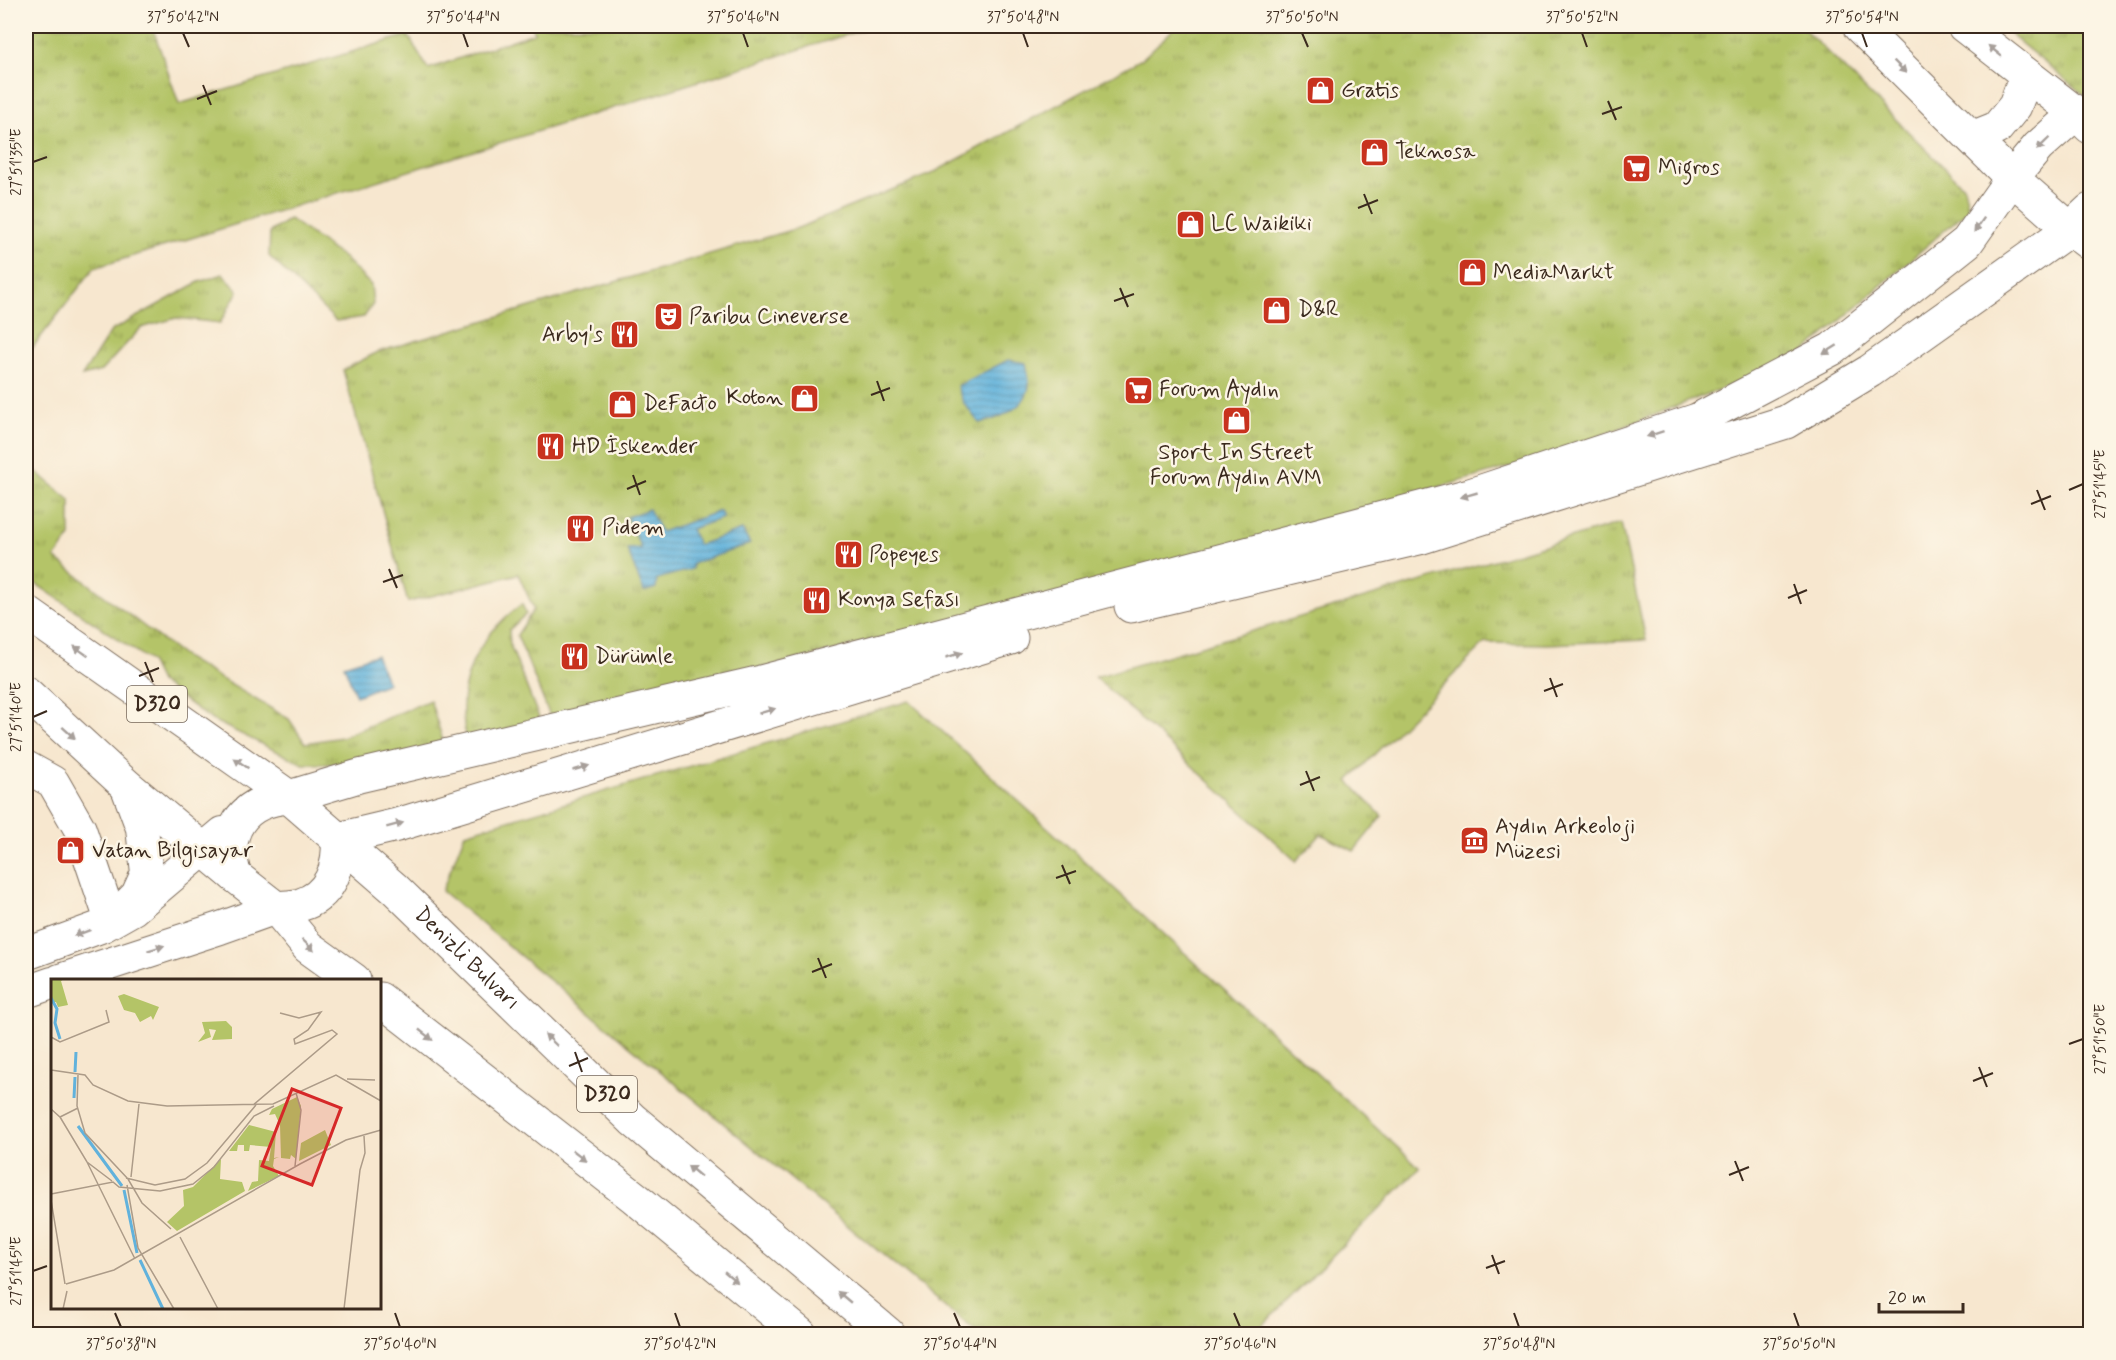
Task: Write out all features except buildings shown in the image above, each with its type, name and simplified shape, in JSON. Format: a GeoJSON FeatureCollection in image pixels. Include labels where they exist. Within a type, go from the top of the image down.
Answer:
{"type":"FeatureCollection","features":[{"type":"Feature","properties":{"kind":"main road"},"geometry":{"type":"LineString","coordinates":[[235,876],[230,860],[230,842],[236,826],[246,812],[260,802],[289,797],[359,776],[1044,617],[1419,538],[1786,422],[1870,371],[2084,228],[2012,177],[1859,26]]}},
{"type":"Feature","properties":{"kind":"main road"},"geometry":{"type":"LineString","coordinates":[[276,908],[299,905],[315,899],[327,887],[336,873],[339,856],[338,839],[397,825],[756,714],[1044,617],[1470,495],[1697,420],[1833,349],[1967,242],[2012,177],[2038,147],[2083,120],[1964,26]]}},
{"type":"Feature","properties":{"kind":"main road"},"geometry":{"type":"LineString","coordinates":[[1972,138],[1997,128],[2015,106],[2026,76]]}},
{"type":"Feature","properties":{"kind":"main road","name":"Denizli Bulvarı"},"geometry":{"type":"LineString","coordinates":[[26,612],[289,797],[395,889],[633,1120],[888,1335]]}},
{"type":"Feature","properties":{"kind":"main road"},"geometry":{"type":"LineString","coordinates":[[26,693],[126,785],[276,908],[308,946],[351,979]]}},
{"type":"Feature","properties":{"kind":"main road","name":"D320"},"geometry":{"type":"LineString","coordinates":[[381,1000],[634,1197],[800,1335]]}},
{"type":"Feature","properties":{"kind":"street"},"geometry":{"type":"LineString","coordinates":[[26,767],[53,782],[80,829],[111,921]]}},
{"type":"Feature","properties":{"kind":"street"},"geometry":{"type":"LineString","coordinates":[[111,921],[136,895],[147,873],[141,828],[126,785]]}},
{"type":"Feature","properties":{"kind":"street"},"geometry":{"type":"LineString","coordinates":[[26,954],[111,921],[133,909],[246,812]]}},
{"type":"Feature","properties":{"kind":"street"},"geometry":{"type":"LineString","coordinates":[[66,979],[276,908]]}},
{"type":"Feature","properties":{"kind":"street"},"geometry":{"type":"LineString","coordinates":[[26,992],[51,983]]}},
{"type":"Feature","properties":{"kind":"green space"},"geometry":{"type":"Polygon","coordinates":[[[26,26],[152,26],[179,104],[408,35],[428,69],[534,33],[533,26],[874,26],[94,268],[26,356],[26,26]]]}},
{"type":"Feature","properties":{"kind":"green space"},"geometry":{"type":"Polygon","coordinates":[[[1177,26],[1801,26],[1964,187],[1969,209],[1795,360],[1546,457],[1055,595],[552,721],[517,635],[534,609],[518,574],[408,602],[343,370],[378,352],[798,228],[931,174],[1142,59],[1177,26]]]}},
{"type":"Feature","properties":{"kind":"green space"},"geometry":{"type":"Polygon","coordinates":[[[2000,26],[2080,26],[2090,36],[2090,100],[2000,26]]]}},
{"type":"Feature","properties":{"kind":"green space"},"geometry":{"type":"Polygon","coordinates":[[[290,219],[344,258],[371,285],[373,304],[364,317],[336,321],[269,256],[270,232],[290,219]]]}},
{"type":"Feature","properties":{"kind":"green space"},"geometry":{"type":"Polygon","coordinates":[[[223,274],[238,291],[220,323],[176,318],[141,328],[101,371],[82,376],[111,331],[199,282],[223,274]]]}},
{"type":"Feature","properties":{"kind":"green space"},"geometry":{"type":"Polygon","coordinates":[[[26,463],[70,500],[70,537],[55,558],[184,657],[289,719],[305,743],[342,737],[430,700],[446,750],[376,764],[303,764],[212,720],[160,682],[150,661],[26,577],[26,463]]]}},
{"type":"Feature","properties":{"kind":"green space"},"geometry":{"type":"Polygon","coordinates":[[[1621,523],[1646,640],[1546,644],[1485,643],[1348,781],[1382,816],[1354,851],[1321,834],[1296,861],[1095,677],[1621,523]]]}},
{"type":"Feature","properties":{"kind":"green space"},"geometry":{"type":"Polygon","coordinates":[[[522,604],[526,614],[509,630],[510,645],[543,728],[468,744],[463,703],[471,665],[491,632],[522,604]]]}},
{"type":"Feature","properties":{"kind":"green space"},"geometry":{"type":"Polygon","coordinates":[[[909,701],[1420,1168],[1254,1334],[979,1334],[442,891],[465,833],[909,701]]]}},
{"type":"Feature","properties":{"kind":"water"},"geometry":{"type":"Polygon","coordinates":[[[1008,360],[1026,363],[1028,391],[1024,399],[1012,410],[979,423],[963,402],[957,386],[1008,360]]]}},
{"type":"Feature","properties":{"kind":"water"},"geometry":{"type":"Polygon","coordinates":[[[649,509],[661,532],[720,511],[723,518],[691,529],[698,545],[742,530],[750,544],[692,564],[692,569],[657,579],[656,588],[644,592],[627,549],[641,548],[627,517],[649,509]]]}},
{"type":"Feature","properties":{"kind":"water"},"geometry":{"type":"Polygon","coordinates":[[[376,655],[388,683],[356,696],[344,665],[376,655]]]}},
{"type":"Feature","properties":{"kind":"place","name":"Gratis"},"geometry":{"type":"Point","coordinates":[1320,91]}},
{"type":"Feature","properties":{"kind":"place","name":"Teknosa"},"geometry":{"type":"Point","coordinates":[1374,152]}},
{"type":"Feature","properties":{"kind":"place","name":"Migros"},"geometry":{"type":"Point","coordinates":[1637,168]}},
{"type":"Feature","properties":{"kind":"place","name":"LC Waikiki"},"geometry":{"type":"Point","coordinates":[1190,224]}},
{"type":"Feature","properties":{"kind":"place","name":"MediaMarkt"},"geometry":{"type":"Point","coordinates":[1472,273]}},
{"type":"Feature","properties":{"kind":"place","name":"D&R"},"geometry":{"type":"Point","coordinates":[1277,310]}},
{"type":"Feature","properties":{"kind":"place","name":"Paribu Cineverse"},"geometry":{"type":"Point","coordinates":[668,317]}},
{"type":"Feature","properties":{"kind":"place","name":"Arby's"},"geometry":{"type":"Point","coordinates":[624,335]}},
{"type":"Feature","properties":{"kind":"place","name":"Forum Aydın"},"geometry":{"type":"Point","coordinates":[1138,390]}},
{"type":"Feature","properties":{"kind":"place","name":"Koton"},"geometry":{"type":"Point","coordinates":[804,398]}},
{"type":"Feature","properties":{"kind":"place","name":"DeFacto"},"geometry":{"type":"Point","coordinates":[622,404]}},
{"type":"Feature","properties":{"kind":"place","name":"Sport In Street Forum Aydın AVM"},"geometry":{"type":"Point","coordinates":[1236,421]}},
{"type":"Feature","properties":{"kind":"place","name":"HD İskender"},"geometry":{"type":"Point","coordinates":[551,447]}},
{"type":"Feature","properties":{"kind":"place","name":"Pidem"},"geometry":{"type":"Point","coordinates":[581,528]}},
{"type":"Feature","properties":{"kind":"place","name":"Popeyes"},"geometry":{"type":"Point","coordinates":[848,555]}},
{"type":"Feature","properties":{"kind":"place","name":"Konya Sefası"},"geometry":{"type":"Point","coordinates":[817,600]}},
{"type":"Feature","properties":{"kind":"place","name":"Dürümle"},"geometry":{"type":"Point","coordinates":[574,657]}},
{"type":"Feature","properties":{"kind":"place","name":"Aydın Arkeoloji Müzesi"},"geometry":{"type":"Point","coordinates":[1474,840]}},
{"type":"Feature","properties":{"kind":"place","name":"Vatan Bilgisayar"},"geometry":{"type":"Point","coordinates":[71,851]}}]}
